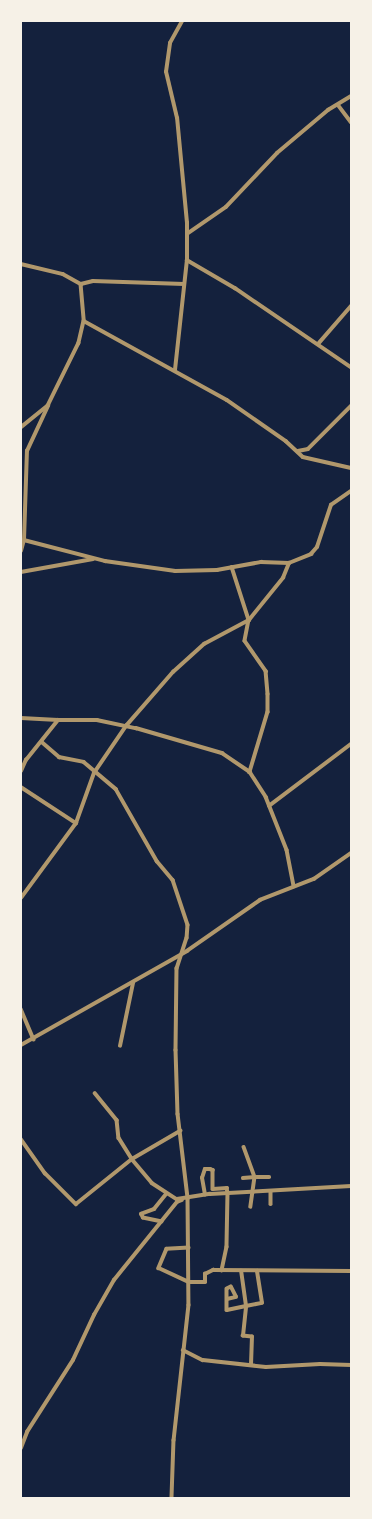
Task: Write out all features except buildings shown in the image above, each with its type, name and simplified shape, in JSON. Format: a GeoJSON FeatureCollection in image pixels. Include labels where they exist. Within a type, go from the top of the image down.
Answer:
{"type":"FeatureCollection","features":[{"type":"Feature","properties":{"kind":"street"},"geometry":{"type":"LineString","coordinates":[[175,370],[187,260],[187,234],[177,118],[166,72],[170,43],[182,21]]}},
{"type":"Feature","properties":{"kind":"street"},"geometry":{"type":"LineString","coordinates":[[187,234],[226,207],[277,153],[328,110],[338,106],[351,96]]}},
{"type":"Feature","properties":{"kind":"street"},"geometry":{"type":"LineString","coordinates":[[338,106],[351,122]]}},
{"type":"Feature","properties":{"kind":"street"},"geometry":{"type":"LineString","coordinates":[[187,260],[235,288],[319,343],[351,366]]}},
{"type":"Feature","properties":{"kind":"street"},"geometry":{"type":"LineString","coordinates":[[21,264],[63,274],[81,284],[93,281],[184,284]]}},
{"type":"Feature","properties":{"kind":"street"},"geometry":{"type":"LineString","coordinates":[[21,551],[24,540],[27,451],[79,343],[84,321],[81,284]]}},
{"type":"Feature","properties":{"kind":"street"},"geometry":{"type":"LineString","coordinates":[[319,343],[351,306]]}},
{"type":"Feature","properties":{"kind":"street"},"geometry":{"type":"LineString","coordinates":[[84,321],[126,346],[175,370],[227,400],[303,457],[351,468]]}},
{"type":"Feature","properties":{"kind":"street"},"geometry":{"type":"LineString","coordinates":[[21,428],[48,406]]}},
{"type":"Feature","properties":{"kind":"street"},"geometry":{"type":"LineString","coordinates":[[297,451],[308,449],[351,406]]}},
{"type":"Feature","properties":{"kind":"street"},"geometry":{"type":"LineString","coordinates":[[24,540],[95,559],[175,570],[217,570],[261,562],[289,563],[311,554],[317,547],[331,505],[351,491]]}},
{"type":"Feature","properties":{"kind":"street"},"geometry":{"type":"LineString","coordinates":[[21,572],[95,559]]}},
{"type":"Feature","properties":{"kind":"street"},"geometry":{"type":"LineString","coordinates":[[21,898],[76,823],[94,772],[126,726],[173,672],[204,644],[249,620],[283,578],[289,563]]}},
{"type":"Feature","properties":{"kind":"street"},"geometry":{"type":"LineString","coordinates":[[232,567],[249,620],[245,641],[266,671],[268,712],[250,772]]}},
{"type":"Feature","properties":{"kind":"street"},"geometry":{"type":"LineString","coordinates":[[21,718],[97,720],[126,726],[222,753],[250,772],[269,806],[287,850],[294,886]]}},
{"type":"Feature","properties":{"kind":"street"},"geometry":{"type":"LineString","coordinates":[[21,771],[26,760],[42,742],[58,720]]}},
{"type":"Feature","properties":{"kind":"street"},"geometry":{"type":"LineString","coordinates":[[42,742],[59,757],[84,762],[116,789],[157,861],[173,880],[188,925],[183,953],[178,963],[176,1026],[180,1131],[188,1198],[189,1305],[174,1440],[172,1498]]}},
{"type":"Feature","properties":{"kind":"street"},"geometry":{"type":"LineString","coordinates":[[269,806],[351,744]]}},
{"type":"Feature","properties":{"kind":"street"},"geometry":{"type":"LineString","coordinates":[[21,787],[76,823]]}},
{"type":"Feature","properties":{"kind":"street"},"geometry":{"type":"LineString","coordinates":[[21,1045],[133,983],[183,953],[260,900],[314,879],[351,853]]}},
{"type":"Feature","properties":{"kind":"street"},"geometry":{"type":"LineString","coordinates":[[120,1046],[133,983]]}},
{"type":"Feature","properties":{"kind":"street"},"geometry":{"type":"LineString","coordinates":[[21,1009],[34,1039]]}},
{"type":"Feature","properties":{"kind":"street"},"geometry":{"type":"LineString","coordinates":[[95,1093],[117,1120],[119,1138],[132,1159],[152,1183],[166,1194],[176,1199],[205,1195],[351,1186]]}},
{"type":"Feature","properties":{"kind":"street"},"geometry":{"type":"LineString","coordinates":[[21,1139],[45,1173],[76,1204],[132,1159],[180,1131]]}},
{"type":"Feature","properties":{"kind":"street"},"geometry":{"type":"LineString","coordinates":[[244,1148],[255,1177],[251,1207]]}},
{"type":"Feature","properties":{"kind":"street"},"geometry":{"type":"LineString","coordinates":[[205,1195],[202,1178],[205,1170],[213,1170],[213,1189],[227,1188],[228,1194],[227,1246],[222,1270]]}},
{"type":"Feature","properties":{"kind":"street"},"geometry":{"type":"LineString","coordinates":[[243,1178],[269,1177]]}},
{"type":"Feature","properties":{"kind":"street"},"geometry":{"type":"LineString","coordinates":[[271,1192],[272,1204]]}},
{"type":"Feature","properties":{"kind":"street"},"geometry":{"type":"LineString","coordinates":[[162,1222],[143,1218],[141,1214],[154,1208],[166,1194]]}},
{"type":"Feature","properties":{"kind":"street"},"geometry":{"type":"LineString","coordinates":[[21,1448],[28,1432],[73,1360],[94,1315],[114,1280],[177,1202],[188,1198]]}},
{"type":"Feature","properties":{"kind":"street"},"geometry":{"type":"LineString","coordinates":[[189,1248],[167,1249],[159,1268],[189,1282],[205,1282],[205,1274],[222,1270],[351,1271]]}},
{"type":"Feature","properties":{"kind":"street"},"geometry":{"type":"LineString","coordinates":[[241,1270],[246,1306],[243,1336],[252,1337],[251,1365]]}},
{"type":"Feature","properties":{"kind":"street"},"geometry":{"type":"LineString","coordinates":[[227,1299],[227,1310],[262,1303],[257,1271]]}},
{"type":"Feature","properties":{"kind":"street"},"geometry":{"type":"LineString","coordinates":[[183,1350],[203,1360],[251,1365],[285,1367],[320,1364],[351,1365]]}}]}
